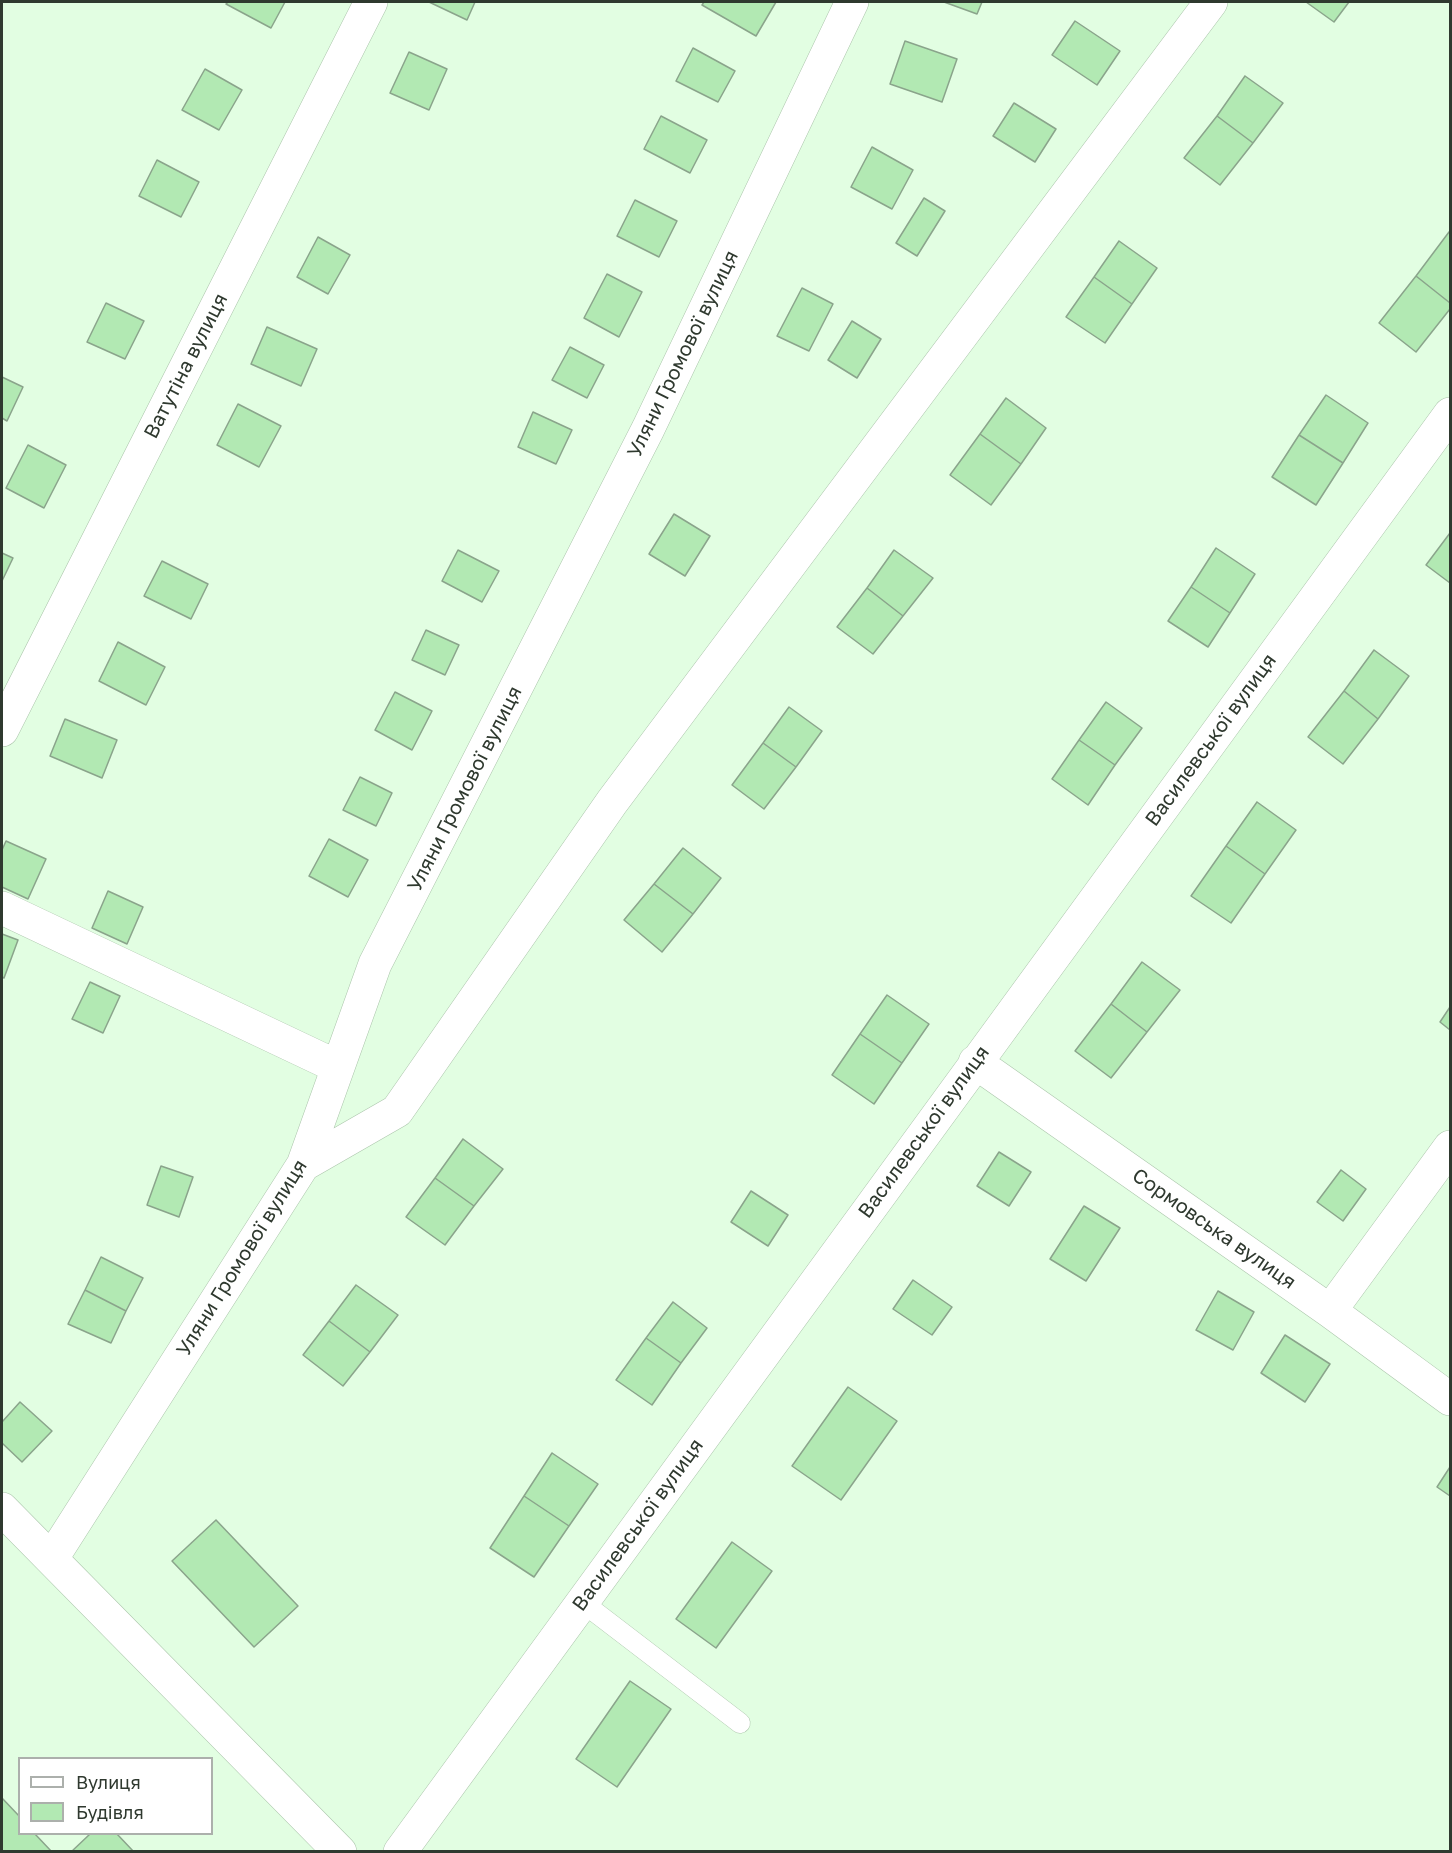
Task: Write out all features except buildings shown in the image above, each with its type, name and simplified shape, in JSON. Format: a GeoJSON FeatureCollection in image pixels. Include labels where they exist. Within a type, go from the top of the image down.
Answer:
{"type":"FeatureCollection","features":[{"type":"Feature","properties":{"kind":"street","name":"Ватутіна вулиця"},"geometry":{"type":"LineString","coordinates":[[2,730],[371,2]]}},
{"type":"Feature","properties":{"kind":"street","name":"Уляни Громової вулиця"},"geometry":{"type":"LineString","coordinates":[[52,1558],[303,1165],[375,964],[648,429],[852,2]]}},
{"type":"Feature","properties":{"kind":"street"},"geometry":{"type":"LineString","coordinates":[[303,1165],[397,1112],[612,801],[1211,2]]}},
{"type":"Feature","properties":{"kind":"street","name":"Василевської вулиця"},"geometry":{"type":"LineString","coordinates":[[400,1851],[1450,414]]}},
{"type":"Feature","properties":{"kind":"street"},"geometry":{"type":"LineString","coordinates":[[2,908],[338,1067]]}},
{"type":"Feature","properties":{"kind":"street","name":"Сормовська вулиця"},"geometry":{"type":"LineString","coordinates":[[975,1062],[1330,1311],[1450,1400]]}},
{"type":"Feature","properties":{"kind":"street"},"geometry":{"type":"LineString","coordinates":[[1330,1311],[1450,1147]]}},
{"type":"Feature","properties":{"kind":"street"},"geometry":{"type":"LineString","coordinates":[[2,1509],[340,1851]]}},
{"type":"Feature","properties":{"kind":"lane"},"geometry":{"type":"LineString","coordinates":[[582,1602],[740,1723]]}}]}
